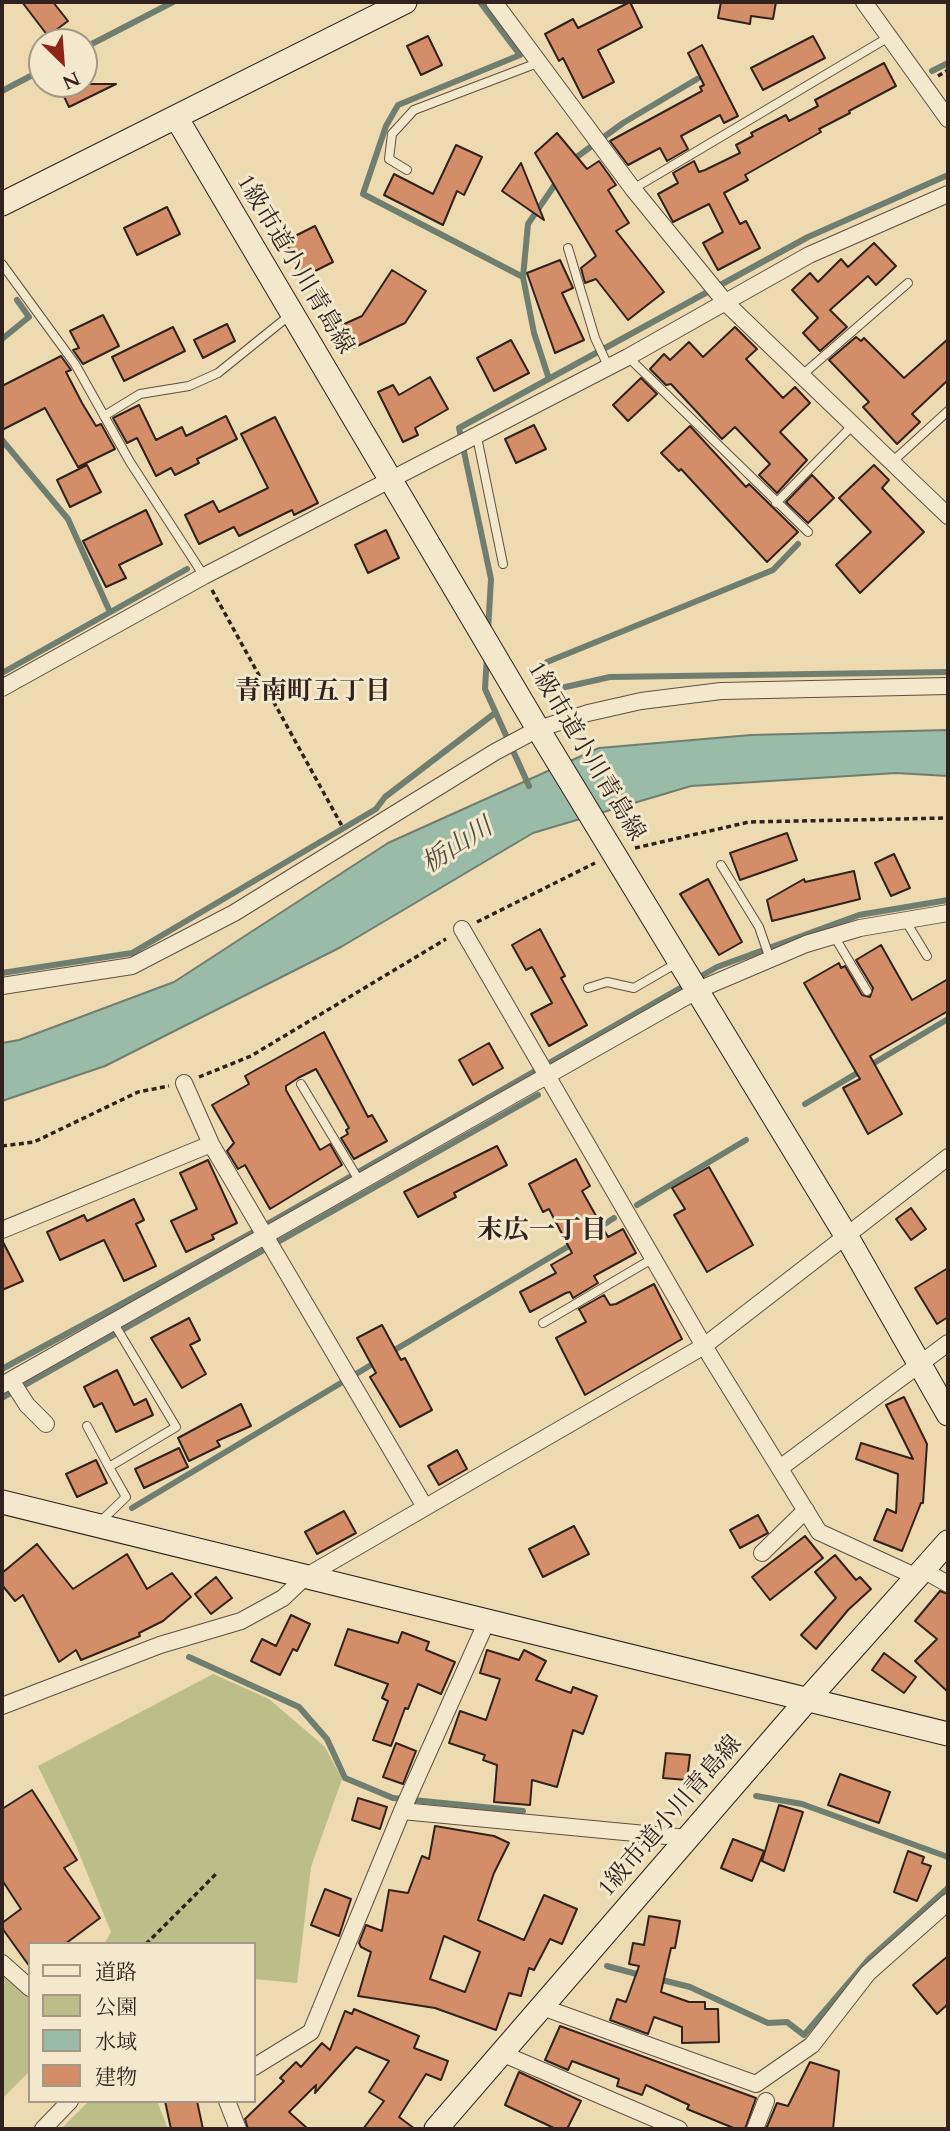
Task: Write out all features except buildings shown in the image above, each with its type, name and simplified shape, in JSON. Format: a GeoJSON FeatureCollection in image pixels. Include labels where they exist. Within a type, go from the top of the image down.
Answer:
{"type":"FeatureCollection","features":[{"type":"Feature","properties":{"kind":"street"},"geometry":{"type":"LineString","coordinates":[[2,204],[405,2]]}},
{"type":"Feature","properties":{"kind":"street"},"geometry":{"type":"LineString","coordinates":[[494,2],[633,189],[726,303],[948,516]]}},
{"type":"Feature","properties":{"kind":"street"},"geometry":{"type":"LineString","coordinates":[[864,2],[948,118]]}},
{"type":"Feature","properties":{"kind":"street","name":"1級市道小川青島線"},"geometry":{"type":"LineString","coordinates":[[176,117],[502,666],[536,737],[617,853],[923,1364],[948,1414]]}},
{"type":"Feature","properties":{"kind":"street"},"geometry":{"type":"LineString","coordinates":[[2,688],[204,576],[628,358],[809,256],[948,194]]}},
{"type":"Feature","properties":{"kind":"street"},"geometry":{"type":"LineString","coordinates":[[2,986],[132,966],[234,913],[495,752],[588,713],[641,701],[721,691],[948,686]]}},
{"type":"Feature","properties":{"kind":"street"},"geometry":{"type":"LineString","coordinates":[[46,1424],[6,1382],[113,1322],[264,1231],[360,1182],[698,990],[770,959],[834,936],[905,919],[948,913]]}},
{"type":"Feature","properties":{"kind":"street"},"geometry":{"type":"LineString","coordinates":[[462,929],[536,1062],[652,1259],[819,1532],[948,1584]]}},
{"type":"Feature","properties":{"kind":"street"},"geometry":{"type":"LineString","coordinates":[[184,1083],[211,1144],[425,1507]]}},
{"type":"Feature","properties":{"kind":"street"},"geometry":{"type":"LineString","coordinates":[[2,1230],[211,1144]]}},
{"type":"Feature","properties":{"kind":"street"},"geometry":{"type":"LineString","coordinates":[[2,1706],[160,1646],[241,1621],[283,1598],[305,1577],[704,1346],[948,1157]]}},
{"type":"Feature","properties":{"kind":"street"},"geometry":{"type":"LineString","coordinates":[[780,1468],[948,1343]]}},
{"type":"Feature","properties":{"kind":"street"},"geometry":{"type":"LineString","coordinates":[[2,1502],[948,1734]]}},
{"type":"Feature","properties":{"kind":"street"},"geometry":{"type":"LineString","coordinates":[[762,1553],[806,1510]]}},
{"type":"Feature","properties":{"kind":"street","name":"1級市道小川青島線"},"geometry":{"type":"LineString","coordinates":[[436,2129],[807,1700],[948,1542]]}},
{"type":"Feature","properties":{"kind":"street"},"geometry":{"type":"LineString","coordinates":[[256,2066],[311,2032],[402,1811],[487,1621]]}},
{"type":"Feature","properties":{"kind":"street"},"geometry":{"type":"LineString","coordinates":[[402,1811],[688,1838]]}},
{"type":"Feature","properties":{"kind":"street"},"geometry":{"type":"LineString","coordinates":[[542,2007],[756,2084],[812,2045],[868,1973],[948,1902]]}},
{"type":"Feature","properties":{"kind":"street"},"geometry":{"type":"LineString","coordinates":[[2,1963],[28,1986]]}},
{"type":"Feature","properties":{"kind":"street"},"geometry":{"type":"LineString","coordinates":[[501,2053],[679,2129]]}},
{"type":"Feature","properties":{"kind":"street"},"geometry":{"type":"LineString","coordinates":[[755,2129],[766,2101]]}},
{"type":"Feature","properties":{"kind":"street"},"geometry":{"type":"LineString","coordinates":[[43,2129],[68,2103]]}},
{"type":"Feature","properties":{"kind":"street"},"geometry":{"type":"LineString","coordinates":[[229,2103],[238,2129]]}},
{"type":"Feature","properties":{"kind":"lane"},"geometry":{"type":"LineString","coordinates":[[633,189],[890,37]]}},
{"type":"Feature","properties":{"kind":"lane"},"geometry":{"type":"LineString","coordinates":[[407,170],[389,159],[393,134],[414,110],[540,62]]}},
{"type":"Feature","properties":{"kind":"lane"},"geometry":{"type":"LineString","coordinates":[[568,248],[595,338],[608,366]]}},
{"type":"Feature","properties":{"kind":"lane"},"geometry":{"type":"LineString","coordinates":[[2,264],[75,364],[130,462],[204,576]]}},
{"type":"Feature","properties":{"kind":"lane"},"geometry":{"type":"LineString","coordinates":[[802,376],[908,283]]}},
{"type":"Feature","properties":{"kind":"lane"},"geometry":{"type":"LineString","coordinates":[[104,415],[140,394],[189,386],[219,373],[293,313]]}},
{"type":"Feature","properties":{"kind":"lane"},"geometry":{"type":"LineString","coordinates":[[628,358],[808,531]]}},
{"type":"Feature","properties":{"kind":"lane"},"geometry":{"type":"LineString","coordinates":[[892,462],[948,411]]}},
{"type":"Feature","properties":{"kind":"lane"},"geometry":{"type":"LineString","coordinates":[[776,503],[853,425]]}},
{"type":"Feature","properties":{"kind":"lane"},"geometry":{"type":"LineString","coordinates":[[477,437],[503,564]]}},
{"type":"Feature","properties":{"kind":"lane"},"geometry":{"type":"LineString","coordinates":[[721,865],[759,927],[770,959]]}},
{"type":"Feature","properties":{"kind":"lane"},"geometry":{"type":"LineString","coordinates":[[905,919],[928,956]]}},
{"type":"Feature","properties":{"kind":"lane"},"geometry":{"type":"LineString","coordinates":[[834,936],[867,991]]}},
{"type":"Feature","properties":{"kind":"lane"},"geometry":{"type":"LineString","coordinates":[[588,988],[607,982],[634,988],[681,961]]}},
{"type":"Feature","properties":{"kind":"lane"},"geometry":{"type":"LineString","coordinates":[[301,1084],[360,1182]]}},
{"type":"Feature","properties":{"kind":"lane"},"geometry":{"type":"LineString","coordinates":[[543,1323],[652,1259]]}},
{"type":"Feature","properties":{"kind":"lane"},"geometry":{"type":"LineString","coordinates":[[109,1467],[176,1427],[113,1322]]}},
{"type":"Feature","properties":{"kind":"lane"},"geometry":{"type":"LineString","coordinates":[[87,1426],[126,1497],[97,1525]]}},
{"type":"Feature","properties":{"kind":"path"},"geometry":{"type":"LineString","coordinates":[[204,576],[349,840]]}},
{"type":"Feature","properties":{"kind":"path"},"geometry":{"type":"LineString","coordinates":[[2,1146],[34,1142],[138,1092],[184,1083],[251,1056],[462,929],[617,853],[750,822],[948,818]]}},
{"type":"Feature","properties":{"kind":"path"},"geometry":{"type":"LineString","coordinates":[[148,1942],[218,1872]]}},
{"type":"Feature","properties":{"kind":"green space"},"geometry":{"type":"Polygon","coordinates":[[[213,1674],[269,1699],[325,1747],[342,1779],[311,1867],[297,1983],[256,1979],[256,1942],[105,1942],[111,1932],[75,1843],[38,1766],[213,1674]]]}},
{"type":"Feature","properties":{"kind":"green space"},"geometry":{"type":"Polygon","coordinates":[[[2,1972],[28,1996],[28,2073],[2,2099],[2,1972]]]}},
{"type":"Feature","properties":{"kind":"green space"},"geometry":{"type":"Polygon","coordinates":[[[87,2103],[158,2103],[168,2129],[61,2129],[87,2103]]]}},
{"type":"Feature","properties":{"kind":"water","name":"栃山川"},"geometry":{"type":"Polygon","coordinates":[[[948,730],[948,776],[896,773],[691,786],[533,833],[341,947],[105,1066],[2,1101],[2,1043],[19,1040],[174,982],[388,843],[599,748],[751,735],[948,730]]]}},
{"type":"Feature","properties":{"kind":"waterway"},"geometry":{"type":"LineString","coordinates":[[98,41],[173,2]]}},
{"type":"Feature","properties":{"kind":"waterway"},"geometry":{"type":"LineString","coordinates":[[480,2],[520,55],[398,105],[386,126],[363,194],[523,277]]}},
{"type":"Feature","properties":{"kind":"waterway"},"geometry":{"type":"LineString","coordinates":[[932,71],[948,63]]}},
{"type":"Feature","properties":{"kind":"waterway"},"geometry":{"type":"LineString","coordinates":[[2,91],[28,77]]}},
{"type":"Feature","properties":{"kind":"waterway"},"geometry":{"type":"LineString","coordinates":[[570,162],[623,123],[697,79]]}},
{"type":"Feature","properties":{"kind":"waterway"},"geometry":{"type":"LineString","coordinates":[[488,631],[491,579],[459,428],[808,237],[948,175]]}},
{"type":"Feature","properties":{"kind":"waterway"},"geometry":{"type":"LineString","coordinates":[[549,379],[534,333],[523,277],[528,224],[558,180]]}},
{"type":"Feature","properties":{"kind":"waterway"},"geometry":{"type":"LineString","coordinates":[[2,339],[29,317],[17,300]]}},
{"type":"Feature","properties":{"kind":"waterway"},"geometry":{"type":"LineString","coordinates":[[2,440],[68,519],[110,612]]}},
{"type":"Feature","properties":{"kind":"waterway"},"geometry":{"type":"LineString","coordinates":[[547,662],[773,570],[798,544]]}},
{"type":"Feature","properties":{"kind":"waterway"},"geometry":{"type":"LineString","coordinates":[[2,673],[187,569]]}},
{"type":"Feature","properties":{"kind":"waterway"},"geometry":{"type":"LineString","coordinates":[[487,656],[485,689],[529,786]]}},
{"type":"Feature","properties":{"kind":"waterway"},"geometry":{"type":"LineString","coordinates":[[552,690],[610,677],[948,672]]}},
{"type":"Feature","properties":{"kind":"waterway"},"geometry":{"type":"LineString","coordinates":[[2,973],[132,953],[376,809],[385,797],[495,713]]}},
{"type":"Feature","properties":{"kind":"waterway"},"geometry":{"type":"LineString","coordinates":[[2,1369],[250,1234],[717,967],[859,915],[948,900]]}},
{"type":"Feature","properties":{"kind":"waterway"},"geometry":{"type":"LineString","coordinates":[[805,1104],[948,1019]]}},
{"type":"Feature","properties":{"kind":"waterway"},"geometry":{"type":"LineString","coordinates":[[2,1398],[538,1095]]}},
{"type":"Feature","properties":{"kind":"waterway"},"geometry":{"type":"LineString","coordinates":[[637,1205],[746,1140]]}},
{"type":"Feature","properties":{"kind":"waterway"},"geometry":{"type":"LineString","coordinates":[[595,1230],[614,1218]]}},
{"type":"Feature","properties":{"kind":"waterway"},"geometry":{"type":"LineString","coordinates":[[388,1354],[574,1243]]}},
{"type":"Feature","properties":{"kind":"waterway"},"geometry":{"type":"LineString","coordinates":[[132,1508],[376,1362]]}},
{"type":"Feature","properties":{"kind":"waterway"},"geometry":{"type":"LineString","coordinates":[[189,1657],[299,1707],[327,1739],[345,1778],[393,1798],[523,1811]]}},
{"type":"Feature","properties":{"kind":"waterway"},"geometry":{"type":"LineString","coordinates":[[756,1796],[802,1804],[948,1857]]}},
{"type":"Feature","properties":{"kind":"waterway"},"geometry":{"type":"LineString","coordinates":[[658,1979],[690,1987],[768,2023],[787,2022],[804,2035],[869,1959],[948,1888]]}},
{"type":"Feature","properties":{"kind":"waterway"},"geometry":{"type":"LineString","coordinates":[[607,1966],[644,1976]]}},
{"type":"Feature","properties":{"kind":"district","name":"青南町五丁目"},"geometry":{"type":"Point","coordinates":[313,693]}},
{"type":"Feature","properties":{"kind":"district","name":"末広一丁目"},"geometry":{"type":"Point","coordinates":[542,1232]}}]}
